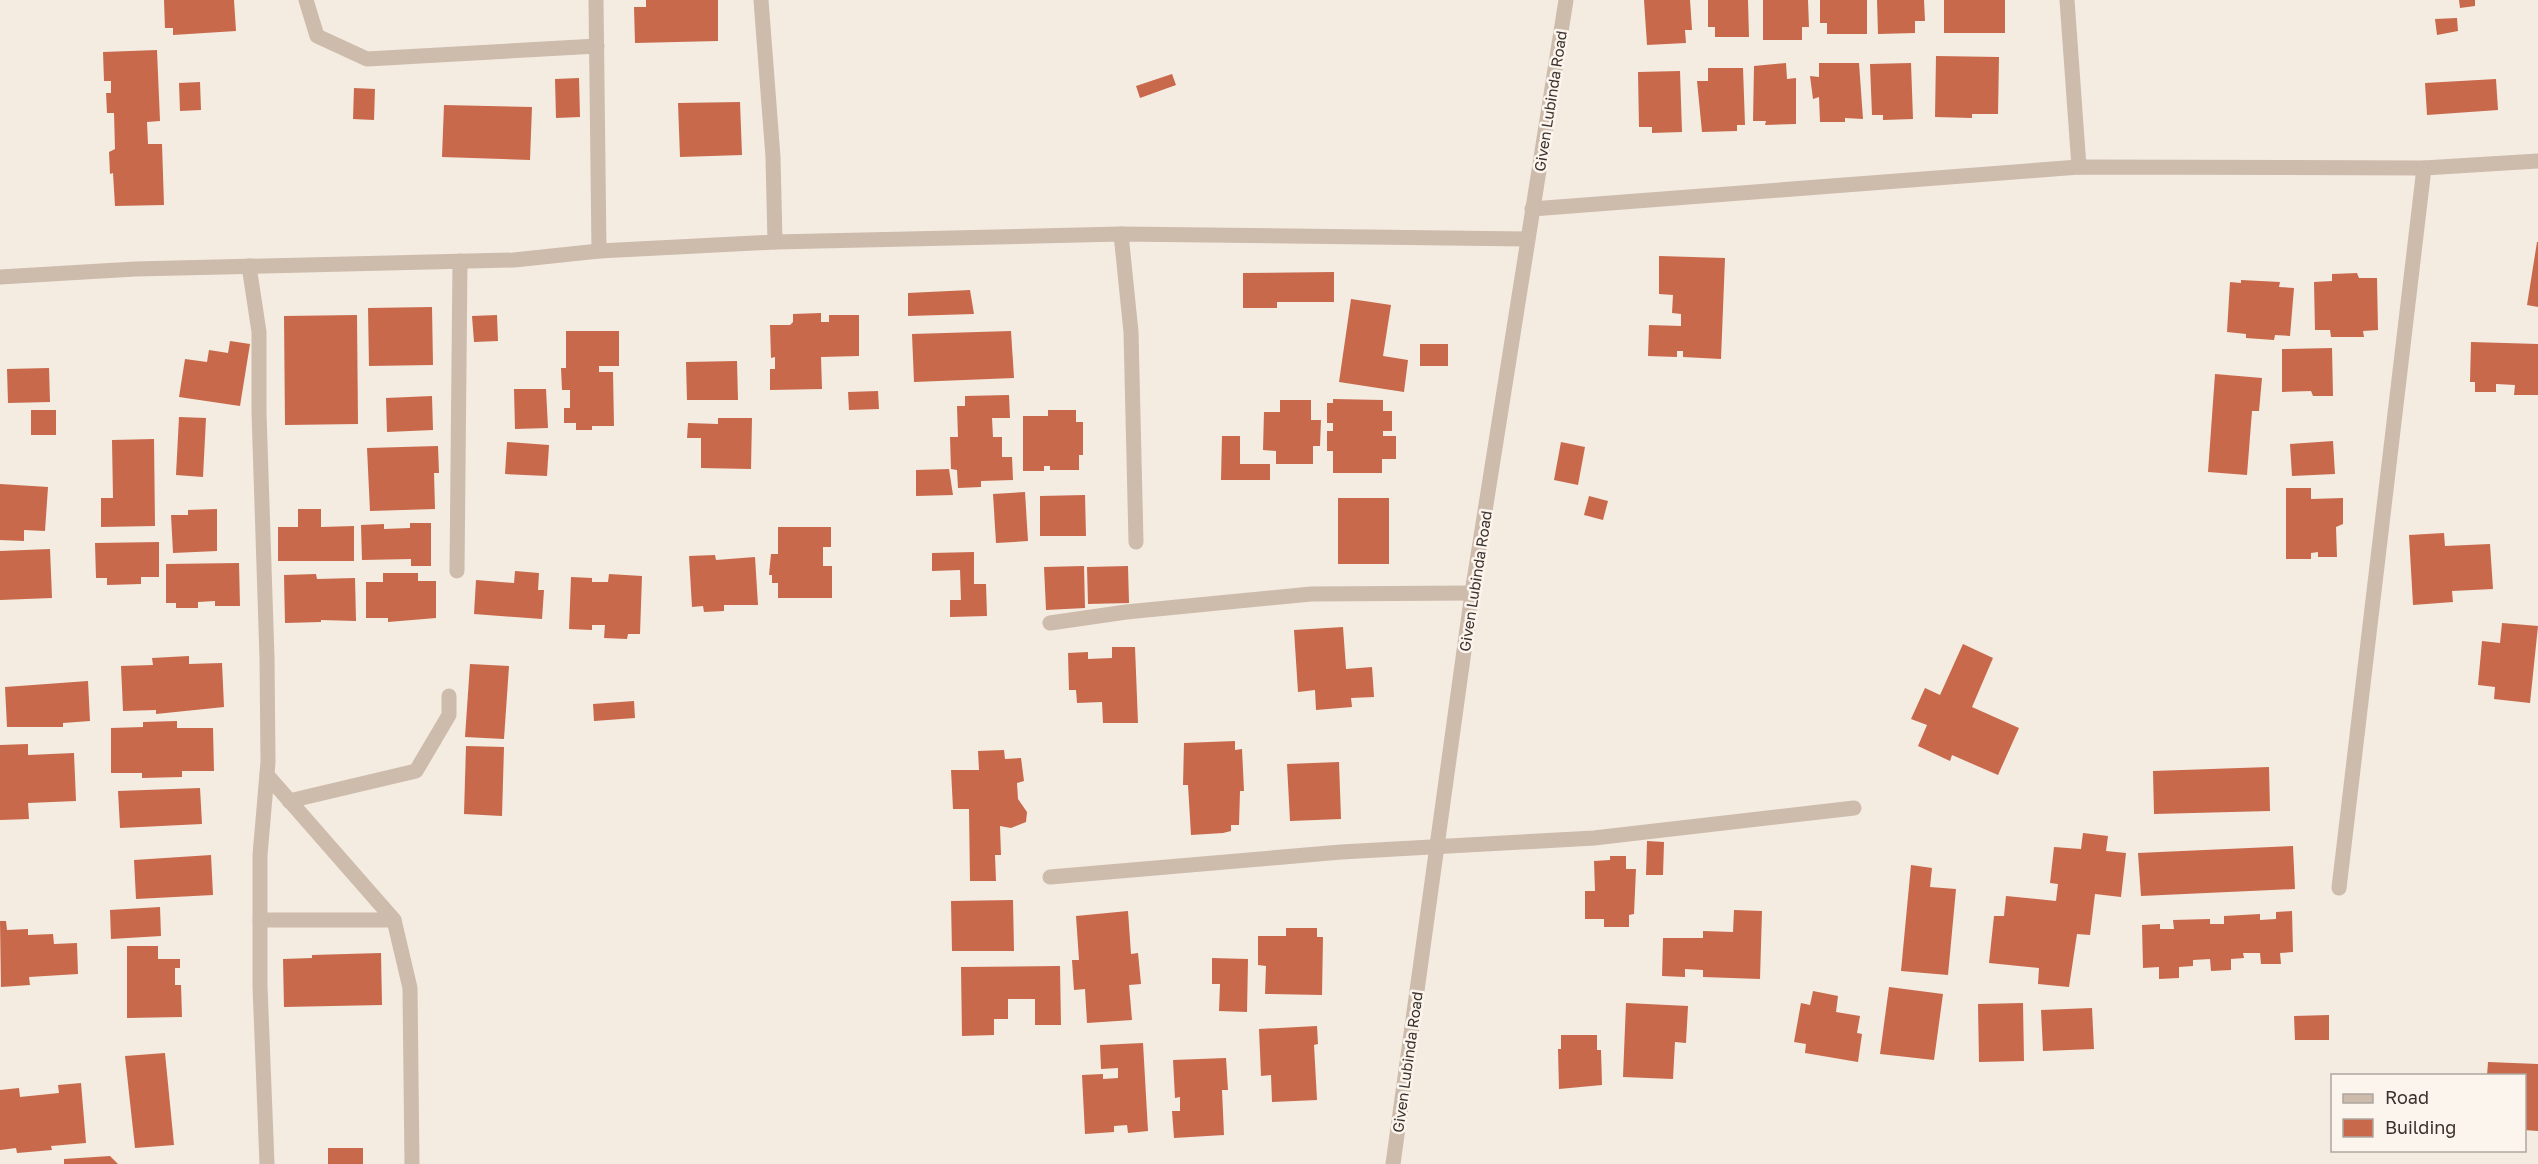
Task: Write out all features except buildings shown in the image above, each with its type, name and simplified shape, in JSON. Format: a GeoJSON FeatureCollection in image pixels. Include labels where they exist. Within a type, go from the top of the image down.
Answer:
{"type":"FeatureCollection","features":[{"type":"Feature","properties":{"kind":"street"},"geometry":{"type":"LineString","coordinates":[[306,0],[317,36],[366,59],[597,46]]}},
{"type":"Feature","properties":{"kind":"street"},"geometry":{"type":"LineString","coordinates":[[596,0],[599,250]]}},
{"type":"Feature","properties":{"kind":"street"},"geometry":{"type":"LineString","coordinates":[[760,0],[773,157],[776,242]]}},
{"type":"Feature","properties":{"kind":"street","name":"Given Lubinda Road"},"geometry":{"type":"LineString","coordinates":[[1393,1164],[1472,593],[1566,0]]}},
{"type":"Feature","properties":{"kind":"street"},"geometry":{"type":"LineString","coordinates":[[2067,0],[2079,167]]}},
{"type":"Feature","properties":{"kind":"street"},"geometry":{"type":"LineString","coordinates":[[1532,209],[2079,167],[2424,168],[2538,162]]}},
{"type":"Feature","properties":{"kind":"street"},"geometry":{"type":"LineString","coordinates":[[2339,888],[2424,168]]}},
{"type":"Feature","properties":{"kind":"street"},"geometry":{"type":"LineString","coordinates":[[1121,234],[1131,332],[1136,542]]}},
{"type":"Feature","properties":{"kind":"street"},"geometry":{"type":"LineString","coordinates":[[0,278],[135,268],[514,260],[599,250],[776,242],[1121,234],[1342,239],[1527,239]]}},
{"type":"Feature","properties":{"kind":"street"},"geometry":{"type":"LineString","coordinates":[[457,571],[460,261]]}},
{"type":"Feature","properties":{"kind":"street"},"geometry":{"type":"LineString","coordinates":[[249,266],[259,332],[267,658],[267,775],[260,855],[261,1009],[267,1164]]}},
{"type":"Feature","properties":{"kind":"street"},"geometry":{"type":"LineString","coordinates":[[1050,623],[1126,612],[1311,594],[1472,593]]}},
{"type":"Feature","properties":{"kind":"street"},"geometry":{"type":"LineString","coordinates":[[289,801],[416,771],[449,715],[449,696]]}},
{"type":"Feature","properties":{"kind":"street"},"geometry":{"type":"LineString","coordinates":[[267,775],[394,920],[410,988],[412,1164]]}},
{"type":"Feature","properties":{"kind":"street"},"geometry":{"type":"LineString","coordinates":[[1050,877],[1203,862],[1594,838],[1854,808]]}},
{"type":"Feature","properties":{"kind":"street"},"geometry":{"type":"LineString","coordinates":[[260,920],[394,920]]}}]}
